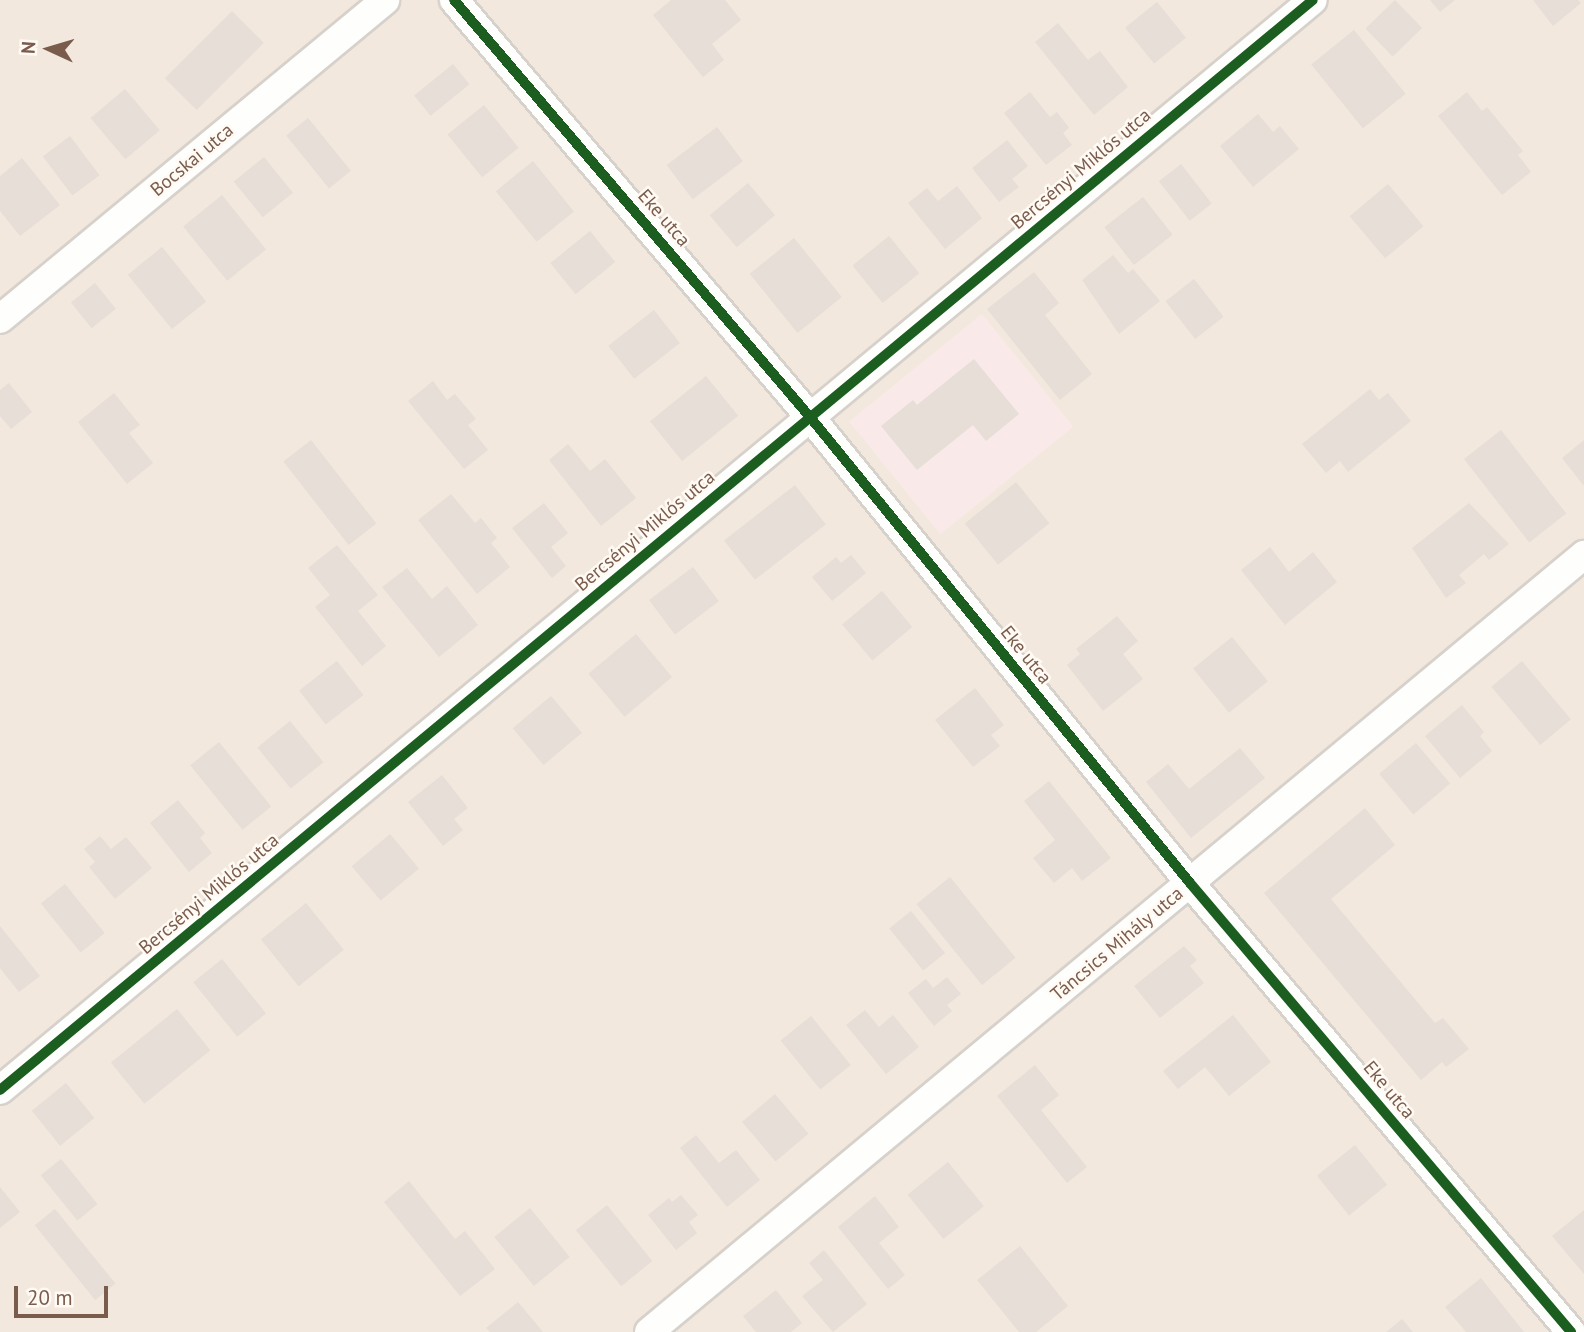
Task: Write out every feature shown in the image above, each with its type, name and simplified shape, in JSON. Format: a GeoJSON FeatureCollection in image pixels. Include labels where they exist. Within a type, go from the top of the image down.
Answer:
{"type":"FeatureCollection","features":[{"type":"Feature","properties":{"kind":"street","name":"Bocskai utca"},"geometry":{"type":"LineString","coordinates":[[0,320],[385,0]]}},
{"type":"Feature","properties":{"kind":"street","name":"Eke utca"},"geometry":{"type":"LineString","coordinates":[[454,0],[810,417],[1190,883],[1571,1332]]}},
{"type":"Feature","properties":{"kind":"street","name":"Bercsényi Miklós utca"},"geometry":{"type":"LineString","coordinates":[[0,1090],[1313,0]]}},
{"type":"Feature","properties":{"kind":"street","name":"Táncsics Mihály utca"},"geometry":{"type":"LineString","coordinates":[[649,1332],[1584,555]]}},
{"type":"Feature","properties":{"kind":"shaded area"},"geometry":{"type":"Polygon","coordinates":[[[0,0],[1584,0],[1584,1332],[0,1332],[0,0]]]}},
{"type":"Feature","properties":{"kind":"shaded area"},"geometry":{"type":"Polygon","coordinates":[[[982,314],[1073,427],[940,534],[849,422],[982,314]]]}},
{"type":"Feature","properties":{"kind":"building"},"geometry":{"type":"Polygon","coordinates":[[[671,0],[725,0],[741,20],[712,44],[724,60],[703,77],[653,15],[671,0]]]}},
{"type":"Feature","properties":{"kind":"building"},"geometry":{"type":"Polygon","coordinates":[[[1395,0],[1422,28],[1393,57],[1366,28],[1395,0]]]}},
{"type":"Feature","properties":{"kind":"building"},"geometry":{"type":"Polygon","coordinates":[[[1430,0],[1455,0],[1440,12],[1430,0]]]}},
{"type":"Feature","properties":{"kind":"building"},"geometry":{"type":"Polygon","coordinates":[[[1533,0],[1578,0],[1581,3],[1553,26],[1533,0]]]}},
{"type":"Feature","properties":{"kind":"building"},"geometry":{"type":"Polygon","coordinates":[[[1157,2],[1186,38],[1154,64],[1125,28],[1157,2]]]}},
{"type":"Feature","properties":{"kind":"building"},"geometry":{"type":"Polygon","coordinates":[[[232,11],[264,43],[197,110],[165,78],[232,11]]]}},
{"type":"Feature","properties":{"kind":"building"},"geometry":{"type":"Polygon","coordinates":[[[1058,23],[1088,60],[1100,51],[1128,87],[1094,115],[1035,42],[1058,23]]]}},
{"type":"Feature","properties":{"kind":"building"},"geometry":{"type":"Polygon","coordinates":[[[1354,30],[1406,94],[1363,128],[1311,65],[1354,30]]]}},
{"type":"Feature","properties":{"kind":"building"},"geometry":{"type":"Polygon","coordinates":[[[453,64],[469,84],[431,116],[414,95],[453,64]]]}},
{"type":"Feature","properties":{"kind":"building"},"geometry":{"type":"Polygon","coordinates":[[[125,89],[160,130],[125,159],[91,118],[125,89]]]}},
{"type":"Feature","properties":{"kind":"building"},"geometry":{"type":"Polygon","coordinates":[[[1030,92],[1050,117],[1057,112],[1069,128],[1063,133],[1072,145],[1046,165],[1004,113],[1030,92]]]}},
{"type":"Feature","properties":{"kind":"building"},"geometry":{"type":"Polygon","coordinates":[[[1467,92],[1482,111],[1487,107],[1523,151],[1518,155],[1531,172],[1502,195],[1438,116],[1467,92]]]}},
{"type":"Feature","properties":{"kind":"building"},"geometry":{"type":"Polygon","coordinates":[[[484,105],[519,148],[482,177],[447,135],[484,105]]]}},
{"type":"Feature","properties":{"kind":"building"},"geometry":{"type":"Polygon","coordinates":[[[1258,114],[1273,132],[1280,126],[1299,149],[1253,187],[1220,146],[1258,114]]]}},
{"type":"Feature","properties":{"kind":"building"},"geometry":{"type":"Polygon","coordinates":[[[308,118],[351,171],[329,188],[286,136],[308,118]]]}},
{"type":"Feature","properties":{"kind":"building"},"geometry":{"type":"Polygon","coordinates":[[[717,127],[743,161],[693,199],[667,165],[717,127]]]}},
{"type":"Feature","properties":{"kind":"building"},"geometry":{"type":"Polygon","coordinates":[[[70,136],[99,175],[72,196],[43,156],[70,136]]]}},
{"type":"Feature","properties":{"kind":"building"},"geometry":{"type":"Polygon","coordinates":[[[1007,140],[1028,166],[1012,179],[1019,187],[999,202],[972,168],[1007,140]]]}},
{"type":"Feature","properties":{"kind":"building"},"geometry":{"type":"Polygon","coordinates":[[[264,157],[293,193],[263,217],[234,182],[264,157]]]}},
{"type":"Feature","properties":{"kind":"building"},"geometry":{"type":"Polygon","coordinates":[[[22,158],[60,205],[20,236],[0,211],[0,176],[22,158]]]}},
{"type":"Feature","properties":{"kind":"building"},"geometry":{"type":"Polygon","coordinates":[[[533,161],[574,212],[537,242],[496,191],[533,161]]]}},
{"type":"Feature","properties":{"kind":"building"},"geometry":{"type":"Polygon","coordinates":[[[1181,164],[1212,203],[1190,221],[1159,181],[1181,164]]]}},
{"type":"Feature","properties":{"kind":"building"},"geometry":{"type":"Polygon","coordinates":[[[748,183],[775,215],[737,247],[710,215],[748,183]]]}},
{"type":"Feature","properties":{"kind":"building"},"geometry":{"type":"Polygon","coordinates":[[[1388,184],[1423,226],[1385,258],[1350,216],[1388,184]]]}},
{"type":"Feature","properties":{"kind":"building"},"geometry":{"type":"Polygon","coordinates":[[[957,186],[982,218],[945,249],[908,203],[927,188],[938,201],[957,186]]]}},
{"type":"Feature","properties":{"kind":"building"},"geometry":{"type":"Polygon","coordinates":[[[222,195],[266,249],[227,281],[183,226],[222,195]]]}},
{"type":"Feature","properties":{"kind":"building"},"geometry":{"type":"Polygon","coordinates":[[[1143,197],[1173,235],[1134,265],[1104,227],[1143,197]]]}},
{"type":"Feature","properties":{"kind":"building"},"geometry":{"type":"Polygon","coordinates":[[[590,231],[615,262],[576,294],[550,263],[590,231]]]}},
{"type":"Feature","properties":{"kind":"building"},"geometry":{"type":"Polygon","coordinates":[[[889,236],[919,273],[883,303],[852,266],[889,236]]]}},
{"type":"Feature","properties":{"kind":"building"},"geometry":{"type":"Polygon","coordinates":[[[794,238],[842,297],[798,333],[750,274],[794,238]]]}},
{"type":"Feature","properties":{"kind":"building"},"geometry":{"type":"Polygon","coordinates":[[[162,247],[206,301],[172,329],[128,275],[162,247]]]}},
{"type":"Feature","properties":{"kind":"building"},"geometry":{"type":"Polygon","coordinates":[[[1113,255],[1128,273],[1133,269],[1160,301],[1119,334],[1082,280],[1113,255]]]}},
{"type":"Feature","properties":{"kind":"building"},"geometry":{"type":"Polygon","coordinates":[[[1034,272],[1059,303],[1045,315],[1092,374],[1060,400],[987,309],[1034,272]]]}},
{"type":"Feature","properties":{"kind":"building"},"geometry":{"type":"Polygon","coordinates":[[[1194,279],[1224,317],[1195,339],[1166,301],[1194,279]]]}},
{"type":"Feature","properties":{"kind":"building"},"geometry":{"type":"Polygon","coordinates":[[[95,283],[116,309],[92,328],[71,303],[95,283]]]}},
{"type":"Feature","properties":{"kind":"building"},"geometry":{"type":"Polygon","coordinates":[[[654,310],[680,343],[634,379],[608,346],[654,310]]]}},
{"type":"Feature","properties":{"kind":"building"},"geometry":{"type":"Polygon","coordinates":[[[974,359],[1019,414],[986,441],[973,425],[917,470],[881,426],[913,400],[917,405],[974,359]]]}},
{"type":"Feature","properties":{"kind":"building"},"geometry":{"type":"Polygon","coordinates":[[[706,376],[738,416],[682,461],[650,421],[706,376]]]}},
{"type":"Feature","properties":{"kind":"building"},"geometry":{"type":"Polygon","coordinates":[[[433,381],[447,400],[455,394],[476,419],[468,425],[488,450],[464,469],[408,401],[433,381]]]}},
{"type":"Feature","properties":{"kind":"building"},"geometry":{"type":"Polygon","coordinates":[[[9,383],[32,412],[11,429],[0,416],[0,390],[9,383]]]}},
{"type":"Feature","properties":{"kind":"building"},"geometry":{"type":"Polygon","coordinates":[[[1370,389],[1379,400],[1388,393],[1411,421],[1348,472],[1340,461],[1326,473],[1302,444],[1370,389]]]}},
{"type":"Feature","properties":{"kind":"building"},"geometry":{"type":"Polygon","coordinates":[[[114,393],[140,425],[129,433],[153,463],[127,484],[78,422],[114,393]]]}},
{"type":"Feature","properties":{"kind":"building"},"geometry":{"type":"Polygon","coordinates":[[[1501,430],[1566,514],[1529,542],[1464,459],[1501,430]]]}},
{"type":"Feature","properties":{"kind":"building"},"geometry":{"type":"Polygon","coordinates":[[[311,440],[376,524],[349,545],[283,462],[311,440]]]}},
{"type":"Feature","properties":{"kind":"building"},"geometry":{"type":"Polygon","coordinates":[[[1584,440],[1584,486],[1562,458],[1584,440]]]}},
{"type":"Feature","properties":{"kind":"building"},"geometry":{"type":"Polygon","coordinates":[[[568,444],[590,471],[605,459],[636,498],[601,526],[549,460],[568,444]]]}},
{"type":"Feature","properties":{"kind":"building"},"geometry":{"type":"Polygon","coordinates":[[[1016,482],[1049,523],[998,565],[965,524],[1016,482]]]}},
{"type":"Feature","properties":{"kind":"building"},"geometry":{"type":"Polygon","coordinates":[[[795,485],[826,524],[755,580],[724,540],[795,485]]]}},
{"type":"Feature","properties":{"kind":"building"},"geometry":{"type":"Polygon","coordinates":[[[451,494],[475,523],[481,518],[497,538],[491,543],[510,567],[477,594],[418,520],[451,494]]]}},
{"type":"Feature","properties":{"kind":"building"},"geometry":{"type":"Polygon","coordinates":[[[544,503],[568,533],[551,547],[566,566],[552,578],[512,528],[544,503]]]}},
{"type":"Feature","properties":{"kind":"building"},"geometry":{"type":"Polygon","coordinates":[[[1469,503],[1509,544],[1489,560],[1484,554],[1459,575],[1466,583],[1446,598],[1412,548],[1469,503]]]}},
{"type":"Feature","properties":{"kind":"building"},"geometry":{"type":"Polygon","coordinates":[[[337,545],[378,595],[358,611],[386,646],[362,666],[315,607],[330,595],[308,568],[337,545]]]}},
{"type":"Feature","properties":{"kind":"building"},"geometry":{"type":"Polygon","coordinates":[[[1270,547],[1289,572],[1313,552],[1337,582],[1285,625],[1241,570],[1270,547]]]}},
{"type":"Feature","properties":{"kind":"building"},"geometry":{"type":"Polygon","coordinates":[[[851,555],[866,573],[832,601],[812,577],[836,557],[841,563],[851,555]]]}},
{"type":"Feature","properties":{"kind":"building"},"geometry":{"type":"Polygon","coordinates":[[[693,567],[719,601],[675,634],[649,600],[693,567]]]}},
{"type":"Feature","properties":{"kind":"building"},"geometry":{"type":"Polygon","coordinates":[[[407,568],[432,599],[447,586],[478,625],[439,657],[382,587],[407,568]]]}},
{"type":"Feature","properties":{"kind":"building"},"geometry":{"type":"Polygon","coordinates":[[[882,591],[912,627],[872,660],[842,624],[882,591]]]}},
{"type":"Feature","properties":{"kind":"building"},"geometry":{"type":"Polygon","coordinates":[[[1117,616],[1138,641],[1123,654],[1143,679],[1103,711],[1067,665],[1080,654],[1076,649],[1117,616]]]}},
{"type":"Feature","properties":{"kind":"building"},"geometry":{"type":"Polygon","coordinates":[[[636,634],[672,677],[625,717],[589,674],[636,634]]]}},
{"type":"Feature","properties":{"kind":"building"},"geometry":{"type":"Polygon","coordinates":[[[1232,637],[1268,681],[1229,713],[1193,668],[1232,637]]]}},
{"type":"Feature","properties":{"kind":"building"},"geometry":{"type":"Polygon","coordinates":[[[337,661],[363,695],[326,724],[299,691],[337,661]]]}},
{"type":"Feature","properties":{"kind":"building"},"geometry":{"type":"Polygon","coordinates":[[[1522,661],[1571,719],[1540,745],[1491,687],[1522,661]]]}},
{"type":"Feature","properties":{"kind":"building"},"geometry":{"type":"Polygon","coordinates":[[[975,688],[1004,725],[991,735],[1000,746],[973,767],[935,720],[975,688]]]}},
{"type":"Feature","properties":{"kind":"building"},"geometry":{"type":"Polygon","coordinates":[[[551,696],[582,733],[544,765],[513,728],[551,696]]]}},
{"type":"Feature","properties":{"kind":"building"},"geometry":{"type":"Polygon","coordinates":[[[1462,705],[1484,732],[1480,736],[1492,751],[1460,778],[1425,736],[1462,705]]]}},
{"type":"Feature","properties":{"kind":"building"},"geometry":{"type":"Polygon","coordinates":[[[290,721],[323,762],[291,789],[257,747],[290,721]]]}},
{"type":"Feature","properties":{"kind":"building"},"geometry":{"type":"Polygon","coordinates":[[[219,742],[271,807],[242,830],[190,765],[219,742]]]}},
{"type":"Feature","properties":{"kind":"building"},"geometry":{"type":"Polygon","coordinates":[[[1416,743],[1450,784],[1413,814],[1379,774],[1416,743]]]}},
{"type":"Feature","properties":{"kind":"building"},"geometry":{"type":"Polygon","coordinates":[[[1240,748],[1265,778],[1191,838],[1146,782],[1168,764],[1189,789],[1240,748]]]}},
{"type":"Feature","properties":{"kind":"building"},"geometry":{"type":"Polygon","coordinates":[[[442,775],[468,808],[454,819],[463,830],[443,846],[408,802],[442,775]]]}},
{"type":"Feature","properties":{"kind":"building"},"geometry":{"type":"Polygon","coordinates":[[[1049,781],[1111,858],[1082,881],[1072,868],[1054,883],[1033,858],[1055,840],[1024,801],[1049,781]]]}},
{"type":"Feature","properties":{"kind":"building"},"geometry":{"type":"Polygon","coordinates":[[[178,800],[205,833],[200,838],[212,853],[189,872],[150,823],[178,800]]]}},
{"type":"Feature","properties":{"kind":"building"},"geometry":{"type":"Polygon","coordinates":[[[1365,808],[1395,845],[1331,899],[1435,1023],[1443,1018],[1469,1049],[1446,1067],[1442,1062],[1421,1080],[1264,893],[1365,808]]]}},
{"type":"Feature","properties":{"kind":"building"},"geometry":{"type":"Polygon","coordinates":[[[390,834],[419,868],[381,901],[352,866],[390,834]]]}},
{"type":"Feature","properties":{"kind":"building"},"geometry":{"type":"Polygon","coordinates":[[[100,836],[111,849],[126,837],[152,868],[115,899],[89,867],[95,862],[84,849],[100,836]]]}},
{"type":"Feature","properties":{"kind":"building"},"geometry":{"type":"Polygon","coordinates":[[[950,877],[1015,958],[982,985],[917,904],[950,877]]]}},
{"type":"Feature","properties":{"kind":"building"},"geometry":{"type":"Polygon","coordinates":[[[65,884],[105,933],[81,952],[41,904],[65,884]]]}},
{"type":"Feature","properties":{"kind":"building"},"geometry":{"type":"Polygon","coordinates":[[[306,903],[344,950],[299,986],[261,940],[306,903]]]}},
{"type":"Feature","properties":{"kind":"building"},"geometry":{"type":"Polygon","coordinates":[[[911,911],[945,953],[923,971],[889,929],[911,911]]]}},
{"type":"Feature","properties":{"kind":"building"},"geometry":{"type":"Polygon","coordinates":[[[0,926],[40,976],[19,992],[0,968],[0,926]]]}},
{"type":"Feature","properties":{"kind":"building"},"geometry":{"type":"Polygon","coordinates":[[[1184,946],[1197,960],[1190,966],[1204,983],[1160,1018],[1134,986],[1184,946]]]}},
{"type":"Feature","properties":{"kind":"building"},"geometry":{"type":"Polygon","coordinates":[[[222,959],[266,1013],[237,1037],[193,982],[222,959]]]}},
{"type":"Feature","properties":{"kind":"building"},"geometry":{"type":"Polygon","coordinates":[[[947,977],[961,994],[947,1005],[952,1011],[934,1026],[908,993],[926,979],[933,988],[947,977]]]}},
{"type":"Feature","properties":{"kind":"building"},"geometry":{"type":"Polygon","coordinates":[[[177,1009],[210,1050],[144,1104],[111,1062],[177,1009]]]}},
{"type":"Feature","properties":{"kind":"building"},"geometry":{"type":"Polygon","coordinates":[[[865,1010],[879,1027],[893,1015],[919,1047],[886,1074],[846,1025],[865,1010]]]}},
{"type":"Feature","properties":{"kind":"building"},"geometry":{"type":"Polygon","coordinates":[[[1233,1015],[1271,1062],[1229,1096],[1205,1067],[1178,1089],[1163,1071],[1233,1015]]]}},
{"type":"Feature","properties":{"kind":"building"},"geometry":{"type":"Polygon","coordinates":[[[811,1016],[851,1065],[820,1090],[781,1041],[811,1016]]]}},
{"type":"Feature","properties":{"kind":"building"},"geometry":{"type":"Polygon","coordinates":[[[1035,1065],[1059,1095],[1041,1110],[1087,1167],[1067,1183],[997,1096],[1035,1065]]]}},
{"type":"Feature","properties":{"kind":"building"},"geometry":{"type":"Polygon","coordinates":[[[66,1083],[94,1118],[60,1146],[32,1111],[66,1083]]]}},
{"type":"Feature","properties":{"kind":"building"},"geometry":{"type":"Polygon","coordinates":[[[775,1094],[808,1134],[775,1161],[742,1122],[775,1094]]]}},
{"type":"Feature","properties":{"kind":"building"},"geometry":{"type":"Polygon","coordinates":[[[696,1135],[719,1163],[736,1150],[760,1180],[727,1207],[680,1148],[696,1135]]]}},
{"type":"Feature","properties":{"kind":"building"},"geometry":{"type":"Polygon","coordinates":[[[1355,1145],[1387,1185],[1349,1215],[1317,1176],[1355,1145]]]}},
{"type":"Feature","properties":{"kind":"building"},"geometry":{"type":"Polygon","coordinates":[[[61,1159],[98,1204],[77,1220],[41,1175],[61,1159]]]}},
{"type":"Feature","properties":{"kind":"building"},"geometry":{"type":"Polygon","coordinates":[[[948,1162],[984,1206],[943,1239],[908,1195],[948,1162]]]}},
{"type":"Feature","properties":{"kind":"building"},"geometry":{"type":"Polygon","coordinates":[[[409,1181],[455,1239],[465,1231],[495,1269],[460,1296],[384,1202],[409,1181]]]}},
{"type":"Feature","properties":{"kind":"building"},"geometry":{"type":"Polygon","coordinates":[[[0,1187],[20,1212],[0,1228],[0,1187]]]}},
{"type":"Feature","properties":{"kind":"building"},"geometry":{"type":"Polygon","coordinates":[[[681,1195],[698,1215],[689,1222],[697,1233],[676,1250],[648,1215],[669,1198],[672,1202],[681,1195]]]}},
{"type":"Feature","properties":{"kind":"building"},"geometry":{"type":"Polygon","coordinates":[[[875,1196],[899,1227],[879,1243],[905,1275],[888,1289],[838,1227],[875,1196]]]}},
{"type":"Feature","properties":{"kind":"building"},"geometry":{"type":"Polygon","coordinates":[[[607,1205],[652,1261],[621,1286],[576,1230],[607,1205]]]}},
{"type":"Feature","properties":{"kind":"building"},"geometry":{"type":"Polygon","coordinates":[[[530,1208],[570,1257],[534,1286],[494,1237],[530,1208]]]}},
{"type":"Feature","properties":{"kind":"building"},"geometry":{"type":"Polygon","coordinates":[[[55,1209],[115,1284],[95,1300],[35,1225],[55,1209]]]}},
{"type":"Feature","properties":{"kind":"building"},"geometry":{"type":"Polygon","coordinates":[[[1584,1210],[1584,1274],[1552,1236],[1584,1210]]]}},
{"type":"Feature","properties":{"kind":"building"},"geometry":{"type":"Polygon","coordinates":[[[1020,1246],[1068,1306],[1036,1332],[1019,1332],[977,1280],[1020,1246]]]}},
{"type":"Feature","properties":{"kind":"building"},"geometry":{"type":"Polygon","coordinates":[[[824,1250],[867,1304],[833,1332],[802,1296],[823,1280],[809,1263],[824,1250]]]}},
{"type":"Feature","properties":{"kind":"building"},"geometry":{"type":"Polygon","coordinates":[[[1481,1278],[1524,1332],[1466,1332],[1445,1307],[1481,1278]]]}},
{"type":"Feature","properties":{"kind":"building"},"geometry":{"type":"Polygon","coordinates":[[[776,1290],[802,1323],[791,1332],[756,1332],[743,1316],[776,1290]]]}},
{"type":"Feature","properties":{"kind":"building"},"geometry":{"type":"Polygon","coordinates":[[[518,1302],[543,1332],[490,1332],[486,1328],[518,1302]]]}},
{"type":"Feature","properties":{"kind":"building"},"geometry":{"type":"Polygon","coordinates":[[[1402,1319],[1413,1332],[1386,1332],[1402,1319]]]}},
{"type":"Feature","properties":{"kind":"cycle path"},"geometry":{"type":"LineString","coordinates":[[454,0],[810,417],[1190,883],[1571,1332]]}},
{"type":"Feature","properties":{"kind":"cycle path"},"geometry":{"type":"LineString","coordinates":[[0,1090],[1313,0]]}}]}
